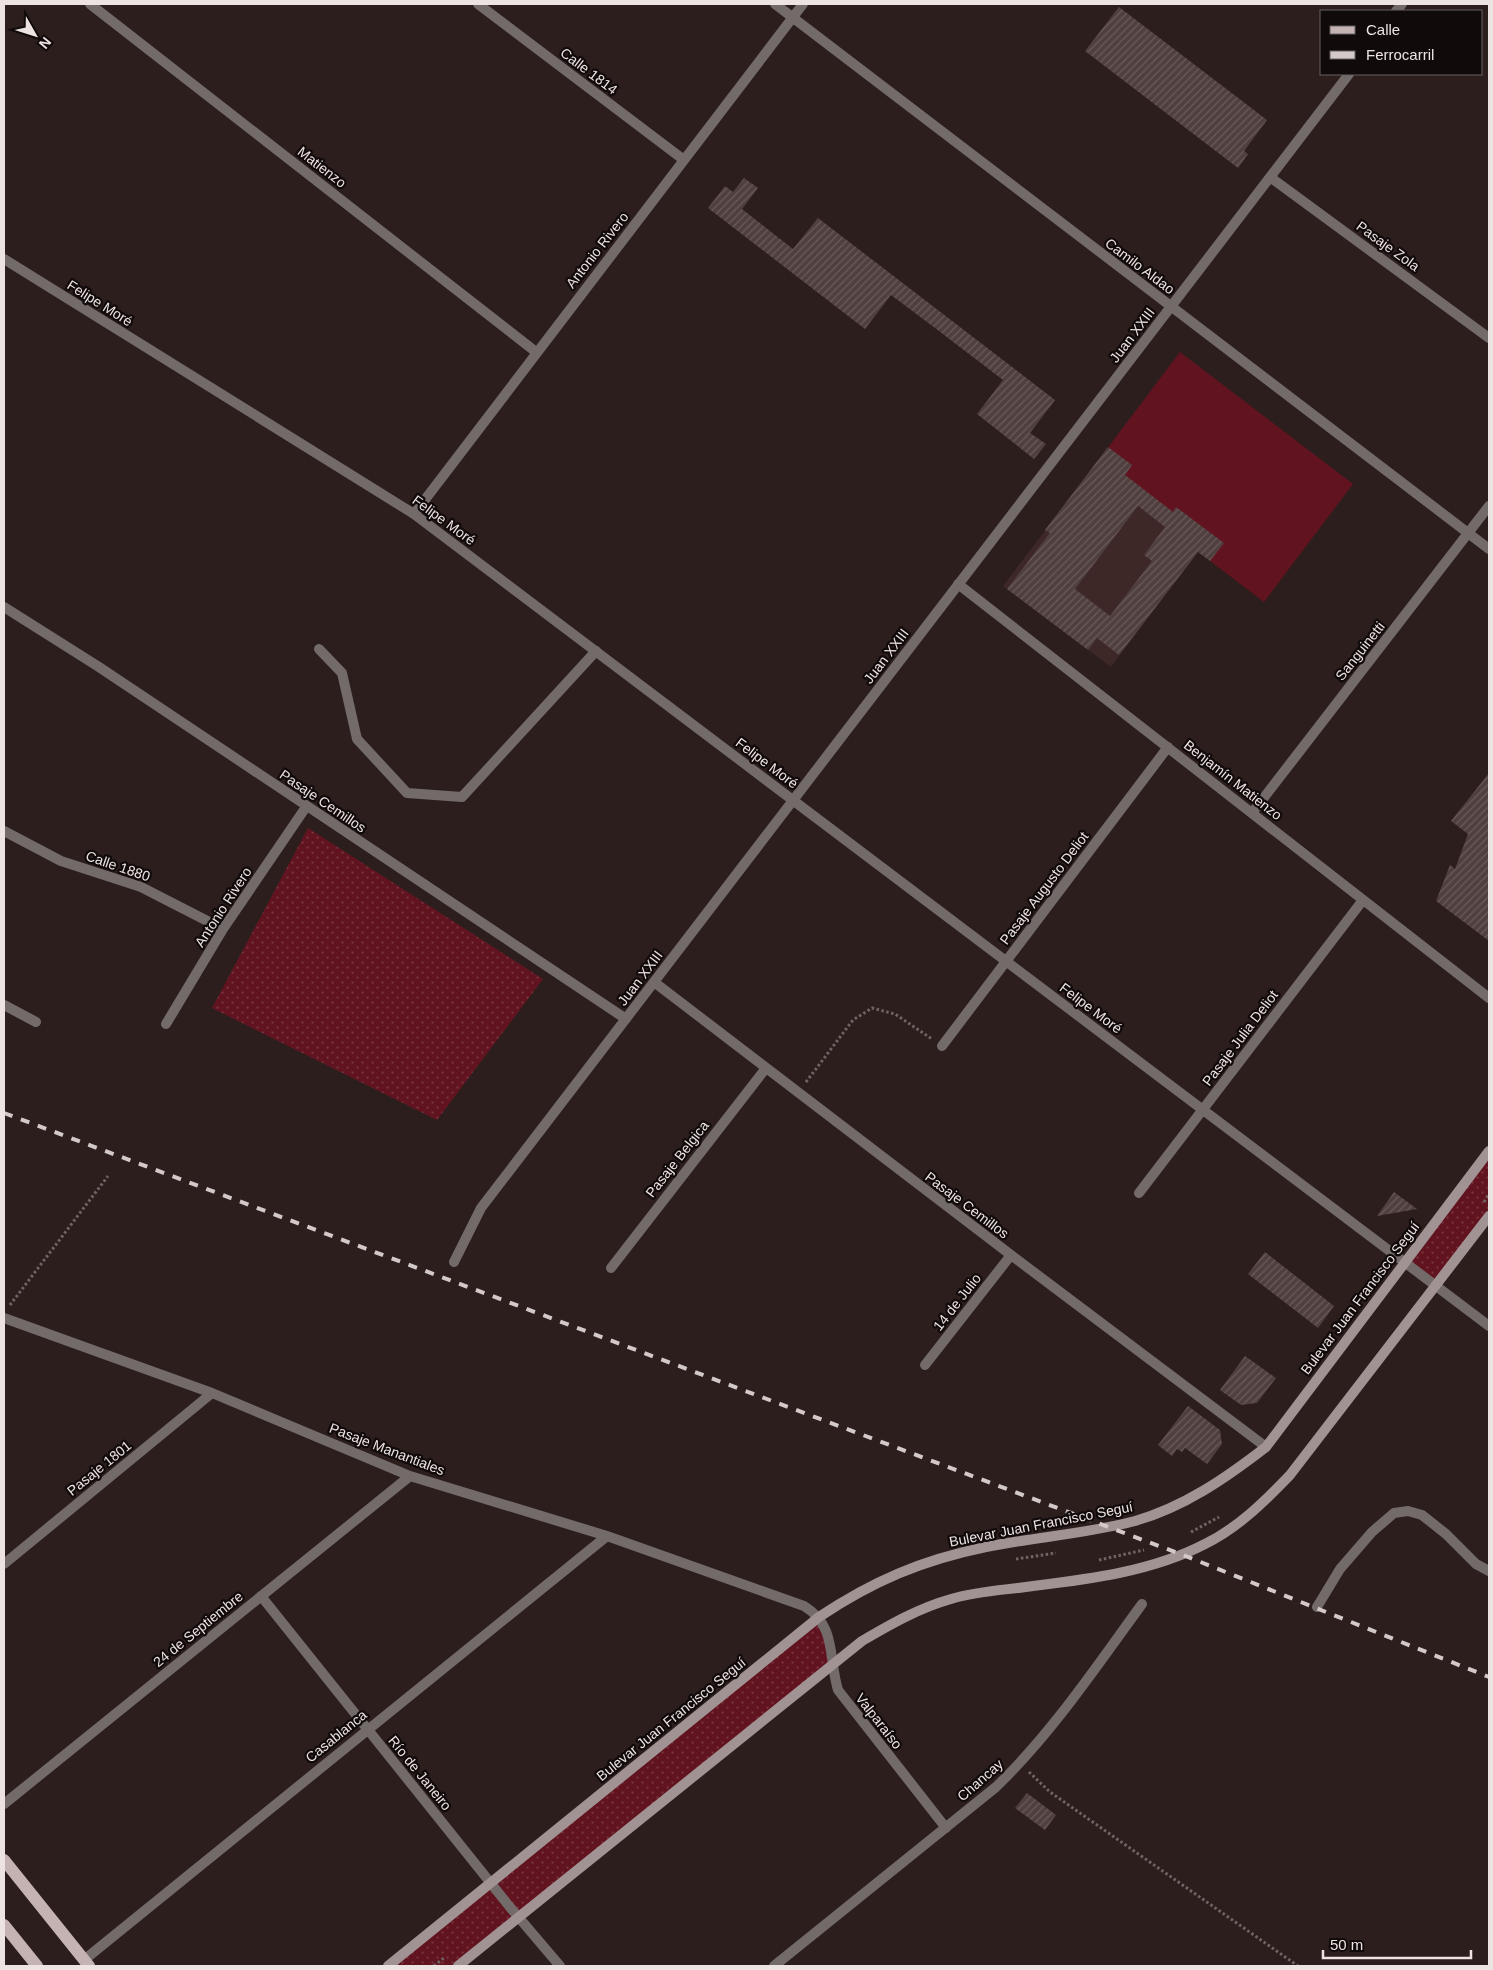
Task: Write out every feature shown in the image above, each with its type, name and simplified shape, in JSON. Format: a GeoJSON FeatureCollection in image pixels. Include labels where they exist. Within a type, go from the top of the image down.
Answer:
{"type":"FeatureCollection","features":[{"type":"Feature","properties":{"kind":"main road","name":"Bulevar Juan Francisco Seguí"},"geometry":{"type":"LineString","coordinates":[[388,1966],[820,1617],[848,1597],[880,1580],[914,1566],[986,1547],[1060,1537],[1135,1521],[1170,1507],[1204,1490],[1236,1470],[1266,1447],[1489,1151]]}},
{"type":"Feature","properties":{"kind":"main road"},"geometry":{"type":"LineString","coordinates":[[458,1966],[862,1640],[898,1620],[952,1598],[1069,1581],[1140,1568],[1183,1555],[1208,1543],[1237,1524],[1265,1501],[1290,1475],[1489,1216]]}},
{"type":"Feature","properties":{"kind":"main road"},"geometry":{"type":"LineString","coordinates":[[4,1860],[87,1963]]}},
{"type":"Feature","properties":{"kind":"main road"},"geometry":{"type":"LineString","coordinates":[[4,1925],[38,1966]]}},
{"type":"Feature","properties":{"kind":"street","name":"Matienzo"},"geometry":{"type":"LineString","coordinates":[[90,4],[536,352]]}},
{"type":"Feature","properties":{"kind":"street","name":"Calle 1814"},"geometry":{"type":"LineString","coordinates":[[478,4],[684,160]]}},
{"type":"Feature","properties":{"kind":"street","name":"Camilo Aldao"},"geometry":{"type":"LineString","coordinates":[[775,4],[1489,550]]}},
{"type":"Feature","properties":{"kind":"street","name":"Antonio Rivero"},"geometry":{"type":"LineString","coordinates":[[414,514],[804,4]]}},
{"type":"Feature","properties":{"kind":"street","name":"Juan XXIII"},"geometry":{"type":"LineString","coordinates":[[454,1262],[480,1208],[1348,75]]}},
{"type":"Feature","properties":{"kind":"street","name":"Pasaje Zola"},"geometry":{"type":"LineString","coordinates":[[1270,177],[1489,338]]}},
{"type":"Feature","properties":{"kind":"street","name":"Felipe Moré"},"geometry":{"type":"LineString","coordinates":[[4,259],[414,514],[1489,1326]]}},
{"type":"Feature","properties":{"kind":"street","name":"Sanguinetti"},"geometry":{"type":"LineString","coordinates":[[1252,813],[1489,506]]}},
{"type":"Feature","properties":{"kind":"street","name":"Benjamín Matienzo"},"geometry":{"type":"LineString","coordinates":[[958,584],[1489,998]]}},
{"type":"Feature","properties":{"kind":"street","name":"Pasaje Cemillos"},"geometry":{"type":"LineString","coordinates":[[4,607],[100,667],[306,807],[626,1019]]}},
{"type":"Feature","properties":{"kind":"street"},"geometry":{"type":"LineString","coordinates":[[319,649],[342,672],[357,739],[407,793],[462,796],[596,651]]}},
{"type":"Feature","properties":{"kind":"street","name":"Pasaje Augusto Deliot"},"geometry":{"type":"LineString","coordinates":[[942,1046],[1168,747]]}},
{"type":"Feature","properties":{"kind":"street","name":"Antonio Rivero"},"geometry":{"type":"LineString","coordinates":[[166,1024],[223,929],[306,807]]}},
{"type":"Feature","properties":{"kind":"street","name":"Calle 1880"},"geometry":{"type":"LineString","coordinates":[[4,831],[61,861],[141,887],[223,929]]}},
{"type":"Feature","properties":{"kind":"street","name":"Pasaje Julia Deliot"},"geometry":{"type":"LineString","coordinates":[[1139,1192],[1363,900]]}},
{"type":"Feature","properties":{"kind":"street","name":"Pasaje Cemillos"},"geometry":{"type":"LineString","coordinates":[[654,982],[1011,1256],[1266,1447]]}},
{"type":"Feature","properties":{"kind":"street"},"geometry":{"type":"LineString","coordinates":[[4,1005],[36,1022]]}},
{"type":"Feature","properties":{"kind":"street","name":"Pasaje Belgica"},"geometry":{"type":"LineString","coordinates":[[610,1268],[766,1068]]}},
{"type":"Feature","properties":{"kind":"street","name":"14 de Julio"},"geometry":{"type":"LineString","coordinates":[[925,1365],[1011,1256]]}},
{"type":"Feature","properties":{"kind":"street","name":"Pasaje Manantiales"},"geometry":{"type":"LineString","coordinates":[[4,1318],[212,1393],[410,1476],[607,1536],[804,1606],[820,1617]]}},
{"type":"Feature","properties":{"kind":"street","name":"Pasaje 1801"},"geometry":{"type":"LineString","coordinates":[[4,1564],[212,1393]]}},
{"type":"Feature","properties":{"kind":"street","name":"24 de Septiembre"},"geometry":{"type":"LineString","coordinates":[[4,1804],[410,1476]]}},
{"type":"Feature","properties":{"kind":"street"},"geometry":{"type":"LineString","coordinates":[[1317,1607],[1340,1569],[1372,1532],[1394,1513],[1408,1511],[1422,1515],[1446,1534],[1476,1564],[1489,1571]]}},
{"type":"Feature","properties":{"kind":"street","name":"Casablanca"},"geometry":{"type":"LineString","coordinates":[[87,1963],[367,1729],[607,1536]]}},
{"type":"Feature","properties":{"kind":"street","name":"Río de Janeiro"},"geometry":{"type":"LineString","coordinates":[[261,1596],[519,1918],[560,1966]]}},
{"type":"Feature","properties":{"kind":"street","name":"Chancay"},"geometry":{"type":"LineString","coordinates":[[774,1966],[996,1787],[1022,1761],[1057,1719],[1142,1604]]}},
{"type":"Feature","properties":{"kind":"street","name":"Valparaíso"},"geometry":{"type":"LineString","coordinates":[[820,1617],[829,1638],[838,1690],[946,1828]]}},
{"type":"Feature","properties":{"kind":"path"},"geometry":{"type":"LineString","coordinates":[[798,1092],[853,1020],[872,1008],[895,1014],[942,1046]]}},
{"type":"Feature","properties":{"kind":"path"},"geometry":{"type":"LineString","coordinates":[[10,1306],[108,1176]]}},
{"type":"Feature","properties":{"kind":"path","name":"Bulevar Juan Francisco Seguí"},"geometry":{"type":"LineString","coordinates":[[1008,1559],[1062,1552]]}},
{"type":"Feature","properties":{"kind":"path"},"geometry":{"type":"LineString","coordinates":[[1022,1761],[1032,1776],[1050,1792],[1298,1966]]}},
{"type":"Feature","properties":{"kind":"shaded area"},"geometry":{"type":"Polygon","coordinates":[[[1180,352],[1353,484],[1264,602],[1091,470],[1180,352]]]}},
{"type":"Feature","properties":{"kind":"shaded area"},"geometry":{"type":"Polygon","coordinates":[[[1091,470],[1198,552],[1111,667],[1003,586],[1091,470]]]}},
{"type":"Feature","properties":{"kind":"shaded area"},"geometry":{"type":"Polygon","coordinates":[[[308,828],[543,979],[437,1120],[212,1008],[308,828]]]}},
{"type":"Feature","properties":{"kind":"shaded area"},"geometry":{"type":"Polygon","coordinates":[[[1489,1151],[1489,1216],[1436,1286],[1405,1262],[1489,1151]]]}},
{"type":"Feature","properties":{"kind":"shaded area"},"geometry":{"type":"Polygon","coordinates":[[[819,1617],[832,1664],[458,1966],[388,1966],[819,1617]]]}},
{"type":"Feature","properties":{"kind":"building"},"geometry":{"type":"Polygon","coordinates":[[[1119,7],[1267,120],[1244,151],[1248,154],[1238,168],[1085,51],[1119,7]]]}},
{"type":"Feature","properties":{"kind":"building"},"geometry":{"type":"Polygon","coordinates":[[[744,178],[758,188],[742,209],[793,249],[818,218],[1055,400],[1030,433],[1046,444],[1034,459],[977,414],[1003,380],[891,295],[865,329],[708,208],[725,186],[733,192],[744,178]]]}},
{"type":"Feature","properties":{"kind":"building"},"geometry":{"type":"Polygon","coordinates":[[[1108,447],[1132,465],[1125,475],[1173,512],[1176,507],[1224,543],[1210,561],[1198,552],[1119,655],[1097,638],[1088,650],[1007,589],[1050,533],[1045,530],[1108,447]],[[1138,506],[1075,589],[1110,616],[1152,561],[1144,555],[1165,527],[1138,506]]]}},
{"type":"Feature","properties":{"kind":"building"},"geometry":{"type":"Polygon","coordinates":[[[1489,773],[1489,941],[1436,901],[1450,865],[1455,869],[1468,834],[1451,821],[1489,773]]]}},
{"type":"Feature","properties":{"kind":"building"},"geometry":{"type":"Polygon","coordinates":[[[1394,1192],[1417,1209],[1377,1216],[1394,1192]]]}},
{"type":"Feature","properties":{"kind":"building"},"geometry":{"type":"Polygon","coordinates":[[[1265,1252],[1334,1306],[1318,1328],[1248,1274],[1265,1252]]]}},
{"type":"Feature","properties":{"kind":"building"},"geometry":{"type":"Polygon","coordinates":[[[1245,1356],[1276,1378],[1257,1403],[1241,1405],[1220,1390],[1245,1356]]]}},
{"type":"Feature","properties":{"kind":"building"},"geometry":{"type":"Polygon","coordinates":[[[1188,1406],[1220,1430],[1222,1444],[1207,1464],[1185,1448],[1182,1452],[1177,1449],[1172,1456],[1158,1445],[1188,1406]]]}},
{"type":"Feature","properties":{"kind":"building"},"geometry":{"type":"Polygon","coordinates":[[[1027,1793],[1056,1815],[1045,1830],[1015,1808],[1027,1793]]]}},
{"type":"Feature","properties":{"kind":"railway"},"geometry":{"type":"LineString","coordinates":[[4,1113],[1183,1555],[1489,1677]]}}]}
